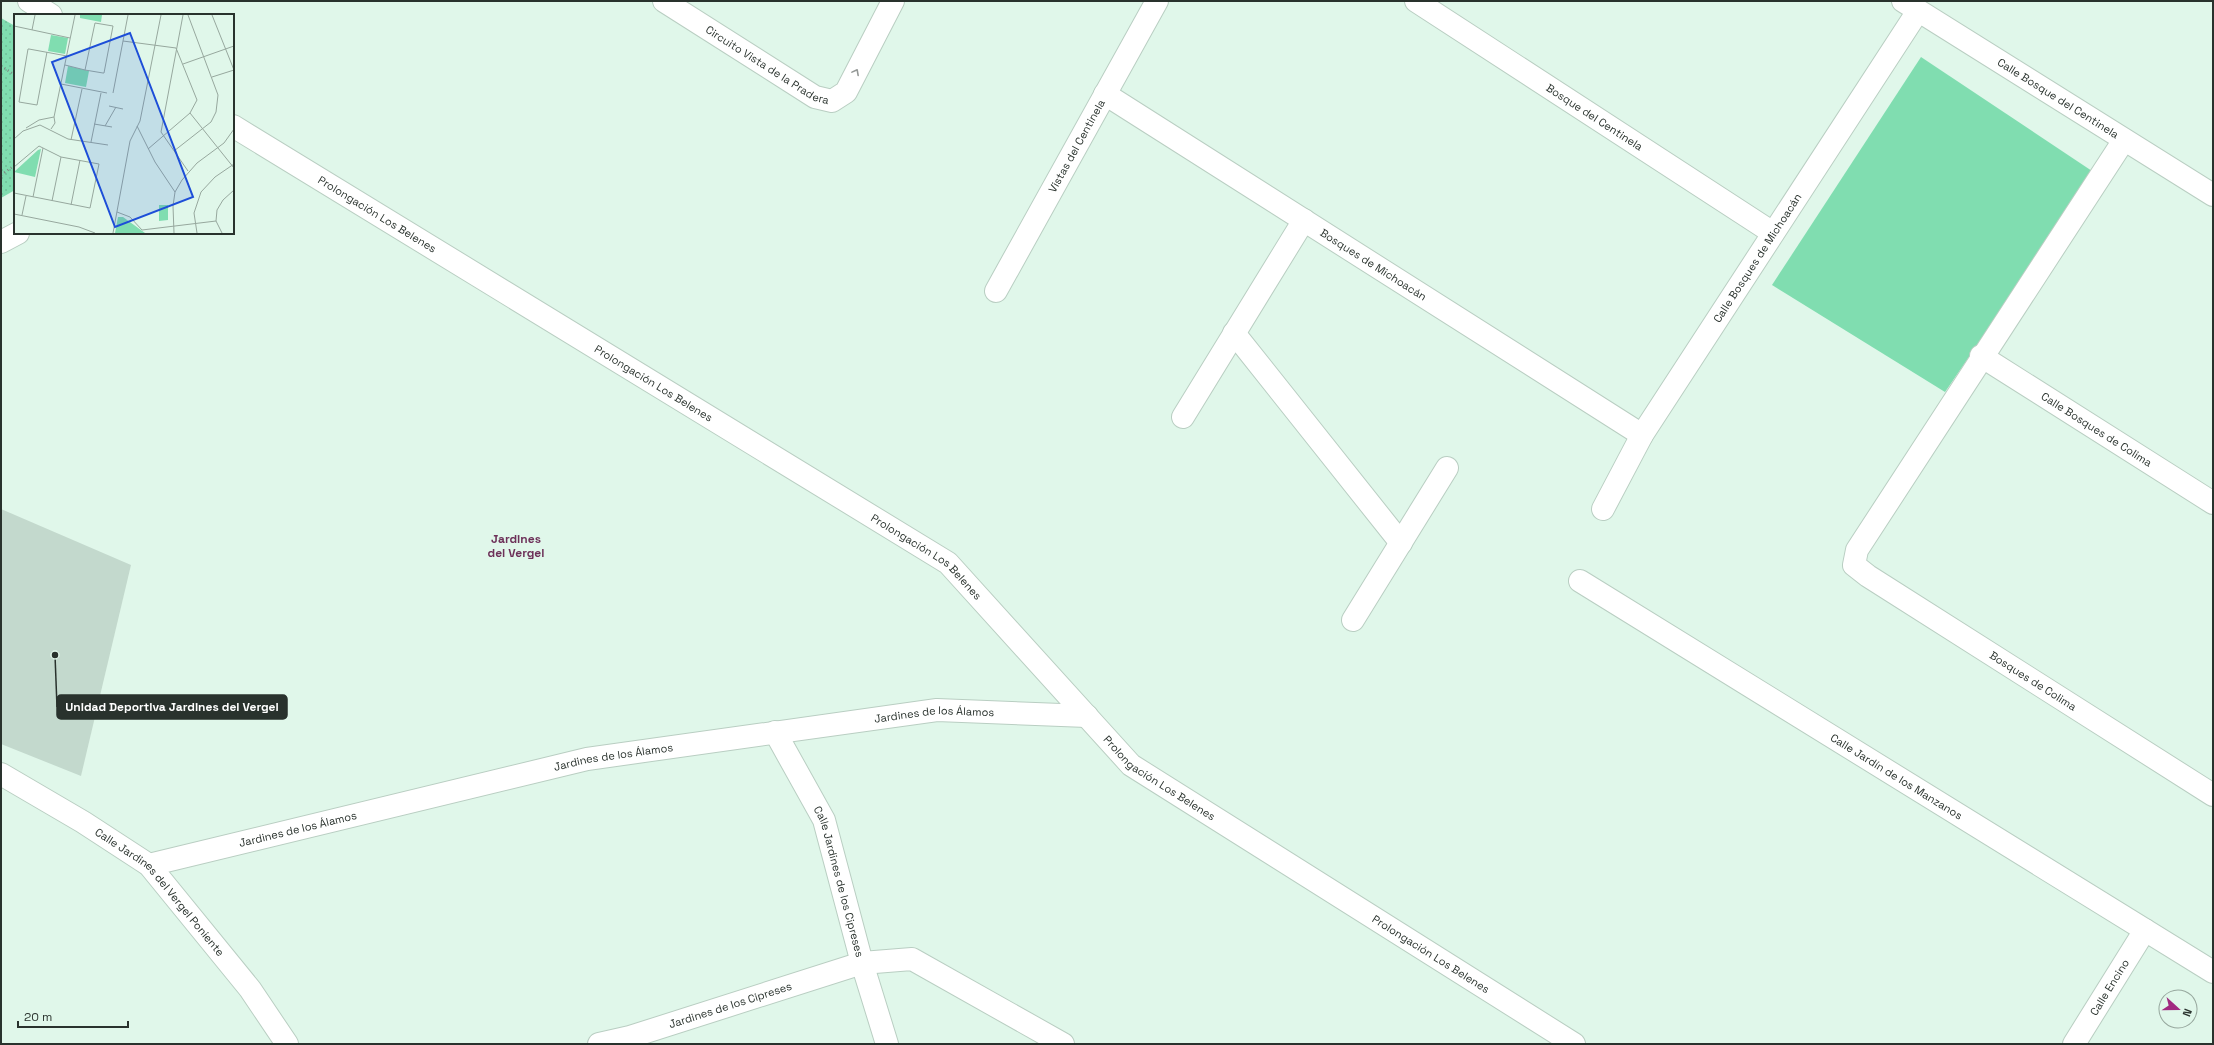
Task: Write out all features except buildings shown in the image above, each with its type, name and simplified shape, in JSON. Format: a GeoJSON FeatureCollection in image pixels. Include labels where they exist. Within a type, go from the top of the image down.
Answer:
{"type":"FeatureCollection","features":[{"type":"Feature","properties":{"kind":"street"},"geometry":{"type":"LineString","coordinates":[[28,1],[49,14]]}},
{"type":"Feature","properties":{"kind":"street","name":"Circuito Vista de la Pradera"},"geometry":{"type":"LineString","coordinates":[[664,1],[815,97],[832,101],[846,92],[893,1]]}},
{"type":"Feature","properties":{"kind":"street","name":"Vistas del Centinela"},"geometry":{"type":"LineString","coordinates":[[996,291],[1157,1]]}},
{"type":"Feature","properties":{"kind":"street","name":"Bosque del Centinela"},"geometry":{"type":"LineString","coordinates":[[1416,1],[1773,234]]}},
{"type":"Feature","properties":{"kind":"street","name":"Calle Bosques de Michoacán"},"geometry":{"type":"LineString","coordinates":[[1603,509],[1642,435],[1773,234],[1910,6]]}},
{"type":"Feature","properties":{"kind":"street","name":"Calle Bosque del Centinela"},"geometry":{"type":"LineString","coordinates":[[1910,6],[2213,195]]}},
{"type":"Feature","properties":{"kind":"street","name":"Bosques de Michoacán"},"geometry":{"type":"LineString","coordinates":[[1105,94],[1642,435]]}},
{"type":"Feature","properties":{"kind":"street","name":"Prolongación Los Belenes"},"geometry":{"type":"LineString","coordinates":[[234,127],[948,563],[1131,765],[1574,1044]]}},
{"type":"Feature","properties":{"kind":"street"},"geometry":{"type":"LineString","coordinates":[[1982,356],[2124,140]]}},
{"type":"Feature","properties":{"kind":"street"},"geometry":{"type":"LineString","coordinates":[[1183,417],[1304,220]]}},
{"type":"Feature","properties":{"kind":"street"},"geometry":{"type":"LineString","coordinates":[[1,242],[16,234]]}},
{"type":"Feature","properties":{"kind":"street"},"geometry":{"type":"LineString","coordinates":[[1234,333],[1401,543]]}},
{"type":"Feature","properties":{"kind":"street","name":"Calle Bosques de Colima"},"geometry":{"type":"LineString","coordinates":[[1982,356],[2213,502]]}},
{"type":"Feature","properties":{"kind":"street","name":"Bosques de Colima"},"geometry":{"type":"LineString","coordinates":[[1982,356],[1857,550],[1854,565],[1868,576],[2213,795]]}},
{"type":"Feature","properties":{"kind":"street"},"geometry":{"type":"LineString","coordinates":[[1353,620],[1447,468]]}},
{"type":"Feature","properties":{"kind":"street","name":"Calle Jardín de los Manzanos"},"geometry":{"type":"LineString","coordinates":[[1580,581],[2213,972]]}},
{"type":"Feature","properties":{"kind":"street","name":"Jardines de los Álamos"},"geometry":{"type":"LineString","coordinates":[[149,864],[587,759],[937,710],[1087,716]]}},
{"type":"Feature","properties":{"kind":"street","name":"Calle Jardines de los Cipreses"},"geometry":{"type":"LineString","coordinates":[[775,732],[824,820],[862,964],[912,959],[1063,1044]]}},
{"type":"Feature","properties":{"kind":"street","name":"Calle Jardines del Vergel Poniente"},"geometry":{"type":"LineString","coordinates":[[1,774],[83,822],[149,864],[250,989],[287,1044]]}},
{"type":"Feature","properties":{"kind":"street","name":"Calle Encino"},"geometry":{"type":"LineString","coordinates":[[2074,1044],[2145,930]]}},
{"type":"Feature","properties":{"kind":"street"},"geometry":{"type":"LineString","coordinates":[[862,964],[887,1044]]}},
{"type":"Feature","properties":{"kind":"street","name":"Jardines de los Cipreses"},"geometry":{"type":"LineString","coordinates":[[599,1044],[631,1040],[862,964]]}},
{"type":"Feature","properties":{"kind":"path"},"geometry":{"type":"LineString","coordinates":[[1,66],[14,74]]}},
{"type":"Feature","properties":{"kind":"path"},"geometry":{"type":"LineString","coordinates":[[1,174],[14,166]]}},
{"type":"Feature","properties":{"kind":"green space"},"geometry":{"type":"Polygon","coordinates":[[[1,18],[14,25],[14,191],[1,198],[1,18]]]}},
{"type":"Feature","properties":{"kind":"green space"},"geometry":{"type":"Polygon","coordinates":[[[1921,57],[2095,173],[1945,392],[1772,285],[1921,57]]]}},
{"type":"Feature","properties":{"kind":"place","name":"Unidad Deportiva Jardines del Vergel"},"geometry":{"type":"Point","coordinates":[55,655]}},
{"type":"Feature","properties":{"kind":"district","name":"Jardines del Vergel"},"geometry":{"type":"Point","coordinates":[516,546]}}]}
